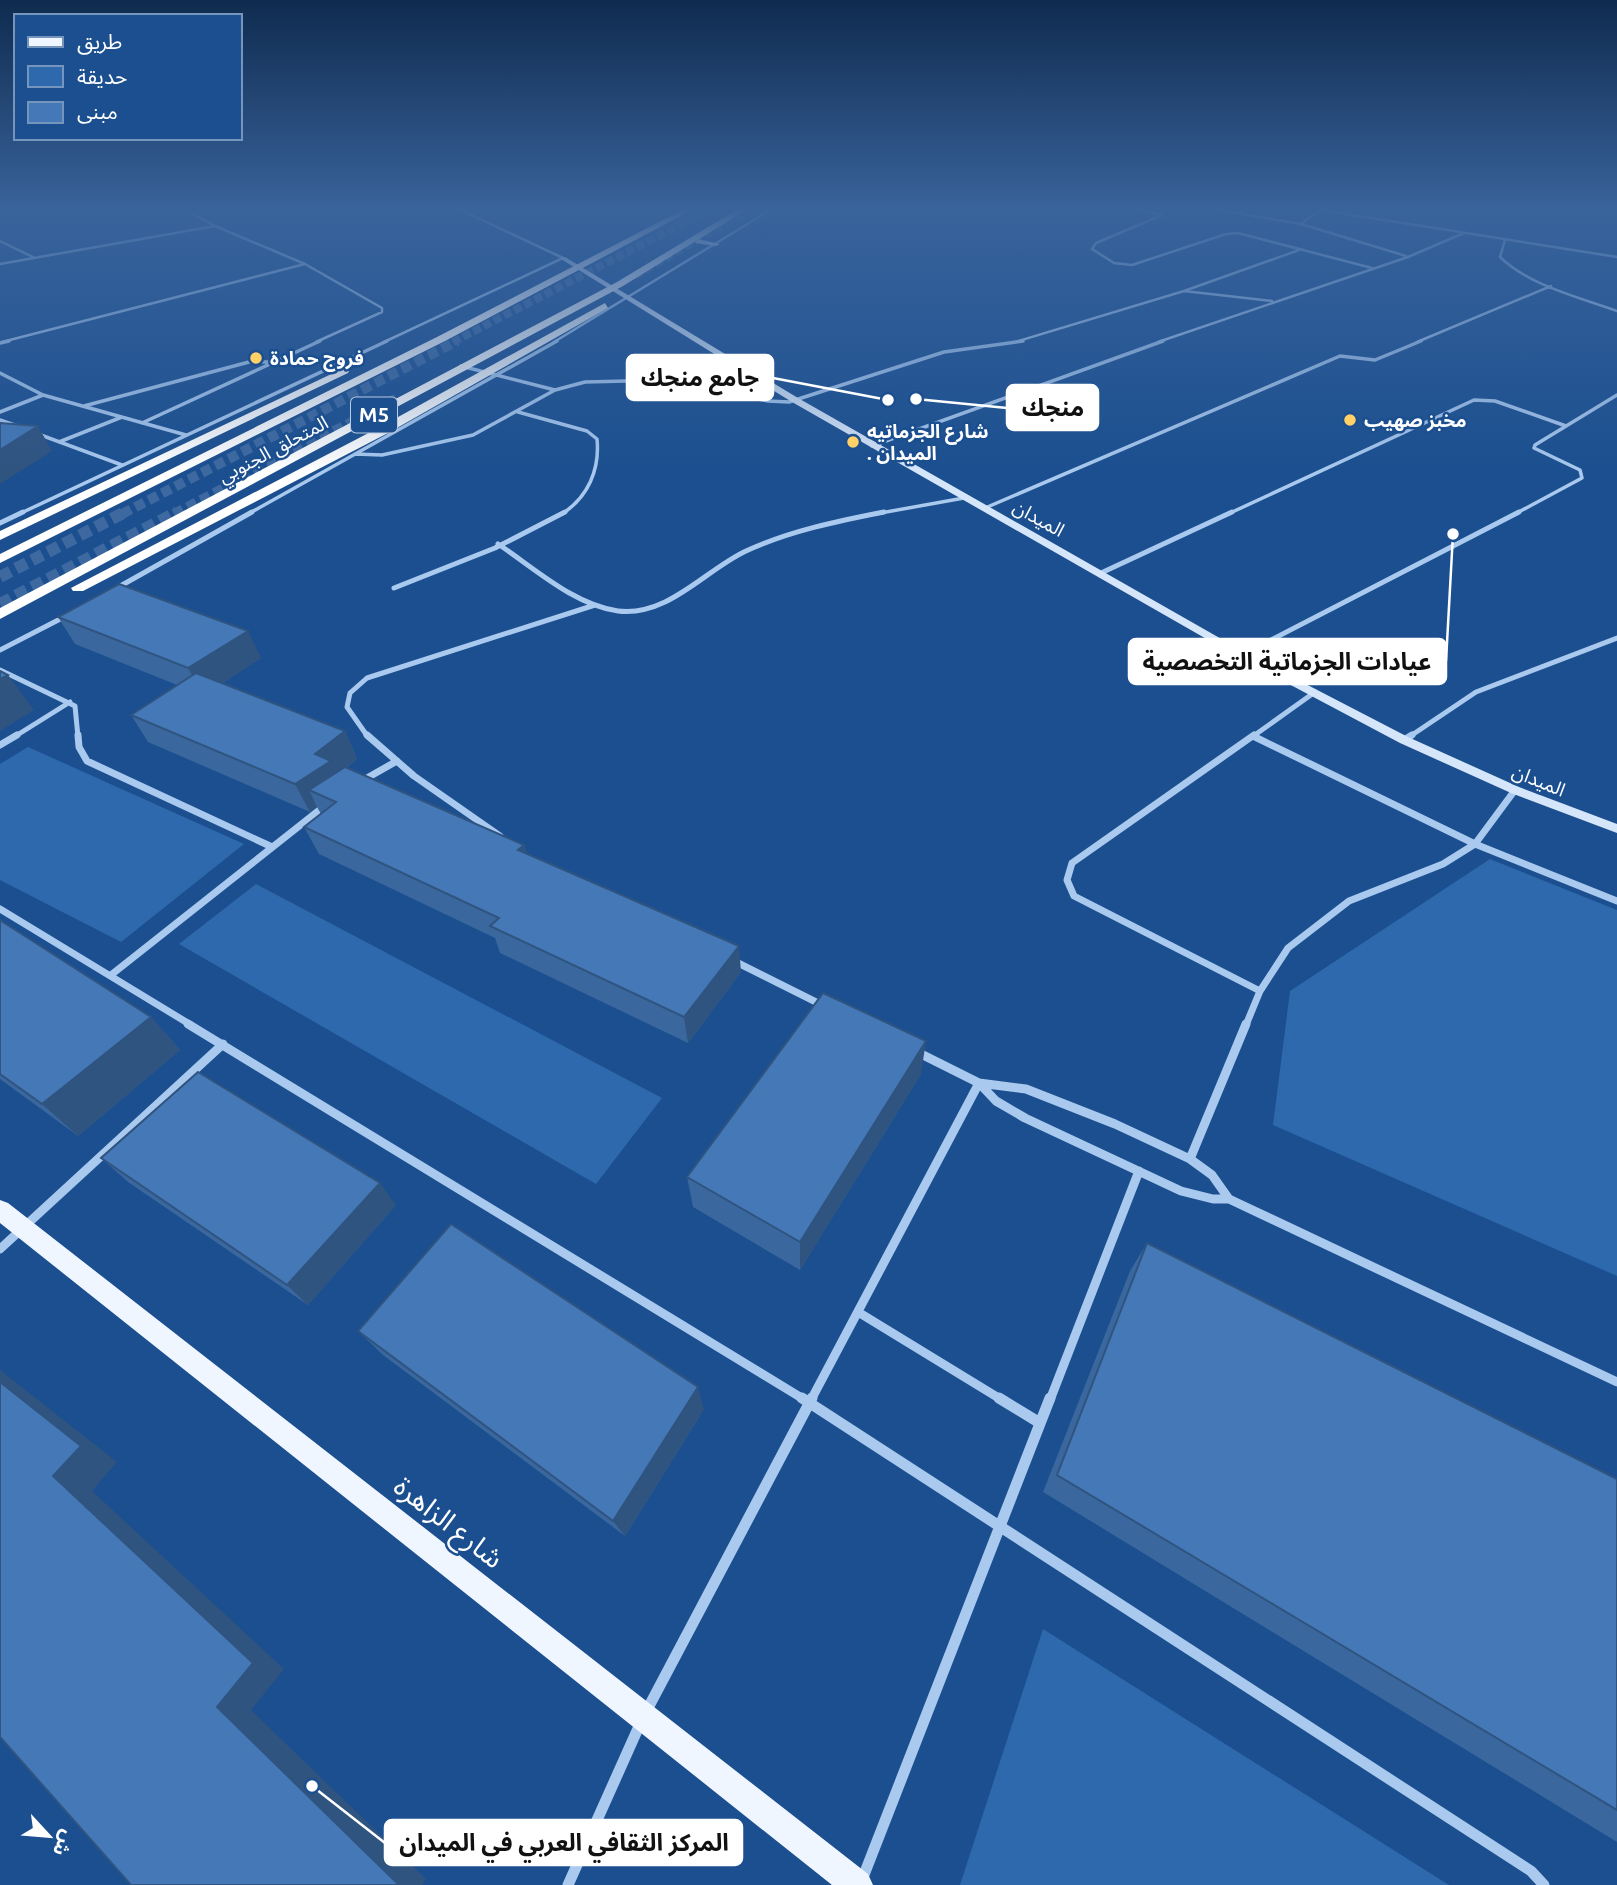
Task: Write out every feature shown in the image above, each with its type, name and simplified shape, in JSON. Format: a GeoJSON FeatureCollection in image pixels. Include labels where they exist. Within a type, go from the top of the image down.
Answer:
{"type":"FeatureCollection","features":[{"type":"Feature","properties":{"kind":"highway"},"geometry":{"type":"LineString","coordinates":[[0,536],[498,297]]}},
{"type":"Feature","properties":{"kind":"highway","name":"المتحلق الجنوبي"},"geometry":{"type":"LineString","coordinates":[[0,559],[522,297]]}},
{"type":"Feature","properties":{"kind":"highway","name":"المتحلق الجنوبي"},"geometry":{"type":"LineString","coordinates":[[0,614],[596,297]]}},
{"type":"Feature","properties":{"kind":"highway"},"geometry":{"type":"LineString","coordinates":[[0,624],[89,583],[384,430],[580,322],[618,297]]}},
{"type":"Feature","properties":{"kind":"main road","name":"شارع الزاهرة"},"geometry":{"type":"LineString","coordinates":[[0,1210],[859,1885]]}},
{"type":"Feature","properties":{"kind":"street"},"geometry":{"type":"LineString","coordinates":[[0,343],[178,297]]}},
{"type":"Feature","properties":{"kind":"street"},"geometry":{"type":"LineString","coordinates":[[142,423],[382,312],[382,308],[363,297]]}},
{"type":"Feature","properties":{"kind":"street"},"geometry":{"type":"LineString","coordinates":[[0,523],[480,297]]}},
{"type":"Feature","properties":{"kind":"street"},"geometry":{"type":"LineString","coordinates":[[355,454],[382,455],[473,435],[555,390],[585,382],[667,380],[775,402],[795,400],[933,355],[1003,346],[1164,297]]}},
{"type":"Feature","properties":{"kind":"street"},"geometry":{"type":"LineString","coordinates":[[1237,297],[1272,301]]}},
{"type":"Feature","properties":{"kind":"street"},"geometry":{"type":"LineString","coordinates":[[872,446],[1284,297]]}},
{"type":"Feature","properties":{"kind":"street"},"geometry":{"type":"LineString","coordinates":[[985,508],[1340,356],[1375,360],[1526,297]]}},
{"type":"Feature","properties":{"kind":"street"},"geometry":{"type":"LineString","coordinates":[[1581,297],[1617,311]]}},
{"type":"Feature","properties":{"kind":"street"},"geometry":{"type":"LineString","coordinates":[[112,590],[629,298]]}},
{"type":"Feature","properties":{"kind":"street","name":"الميدان"},"geometry":{"type":"LineString","coordinates":[[629,298],[872,446],[1242,655],[1404,740],[1515,790],[1617,829]]}},
{"type":"Feature","properties":{"kind":"street"},"geometry":{"type":"LineString","coordinates":[[667,380],[730,360]]}},
{"type":"Feature","properties":{"kind":"street"},"geometry":{"type":"LineString","coordinates":[[84,406],[249,362],[276,362]]}},
{"type":"Feature","properties":{"kind":"street"},"geometry":{"type":"LineString","coordinates":[[461,366],[555,390]]}},
{"type":"Feature","properties":{"kind":"street"},"geometry":{"type":"LineString","coordinates":[[0,373],[43,395],[186,435]]}},
{"type":"Feature","properties":{"kind":"street"},"geometry":{"type":"LineString","coordinates":[[0,412],[43,395]]}},
{"type":"Feature","properties":{"kind":"street"},"geometry":{"type":"LineString","coordinates":[[1242,655],[1432,559],[1582,478],[1580,470],[1534,448],[1617,395]]}},
{"type":"Feature","properties":{"kind":"street"},"geometry":{"type":"LineString","coordinates":[[1101,573],[1474,400],[1495,401],[1566,426]]}},
{"type":"Feature","properties":{"kind":"street"},"geometry":{"type":"LineString","coordinates":[[394,588],[542,526],[583,497],[590,487],[598,444],[587,431],[518,412]]}},
{"type":"Feature","properties":{"kind":"street"},"geometry":{"type":"LineString","coordinates":[[59,442],[122,417]]}},
{"type":"Feature","properties":{"kind":"street"},"geometry":{"type":"LineString","coordinates":[[0,420],[24,429]]}},
{"type":"Feature","properties":{"kind":"street"},"geometry":{"type":"LineString","coordinates":[[36,433],[122,465]]}},
{"type":"Feature","properties":{"kind":"street"},"geometry":{"type":"LineString","coordinates":[[498,544],[595,605],[620,611],[654,608],[723,562],[779,537],[964,498]]}},
{"type":"Feature","properties":{"kind":"street"},"geometry":{"type":"LineString","coordinates":[[506,840],[453,804],[356,725],[347,707],[354,688],[380,672],[551,622],[595,605]]}},
{"type":"Feature","properties":{"kind":"street"},"geometry":{"type":"LineString","coordinates":[[0,650],[76,611]]}},
{"type":"Feature","properties":{"kind":"street"},"geometry":{"type":"LineString","coordinates":[[1404,740],[1476,692],[1617,638]]}},
{"type":"Feature","properties":{"kind":"street"},"geometry":{"type":"LineString","coordinates":[[0,670],[70,702],[78,712],[79,753],[87,761],[271,846]]}},
{"type":"Feature","properties":{"kind":"street"},"geometry":{"type":"LineString","coordinates":[[1259,991],[1074,896],[1067,884],[1067,873],[1072,863],[1255,737],[1315,692]]}},
{"type":"Feature","properties":{"kind":"street"},"geometry":{"type":"LineString","coordinates":[[0,745],[70,702]]}},
{"type":"Feature","properties":{"kind":"street"},"geometry":{"type":"LineString","coordinates":[[1255,737],[1475,844],[1617,901]]}},
{"type":"Feature","properties":{"kind":"street"},"geometry":{"type":"LineString","coordinates":[[353,787],[397,761]]}},
{"type":"Feature","properties":{"kind":"street"},"geometry":{"type":"LineString","coordinates":[[1190,1158],[1259,991],[1288,948],[1349,901],[1443,863],[1475,844],[1515,790]]}},
{"type":"Feature","properties":{"kind":"street"},"geometry":{"type":"LineString","coordinates":[[111,975],[271,846],[334,800]]}},
{"type":"Feature","properties":{"kind":"street"},"geometry":{"type":"LineString","coordinates":[[0,909],[810,1403],[1531,1871],[1544,1885]]}},
{"type":"Feature","properties":{"kind":"street"},"geometry":{"type":"LineString","coordinates":[[720,954],[831,1010]]}},
{"type":"Feature","properties":{"kind":"street"},"geometry":{"type":"LineString","coordinates":[[0,1250],[223,1044]]}},
{"type":"Feature","properties":{"kind":"street"},"geometry":{"type":"LineString","coordinates":[[905,1046],[979,1083],[1010,1111],[1199,1197],[1229,1199],[1617,1382]]}},
{"type":"Feature","properties":{"kind":"street"},"geometry":{"type":"LineString","coordinates":[[979,1083],[1004,1083],[1033,1090],[1190,1158],[1212,1175],[1229,1199]]}},
{"type":"Feature","properties":{"kind":"street"},"geometry":{"type":"LineString","coordinates":[[568,1885],[645,1715],[979,1083]]}},
{"type":"Feature","properties":{"kind":"street"},"geometry":{"type":"LineString","coordinates":[[859,1885],[1139,1171]]}},
{"type":"Feature","properties":{"kind":"street"},"geometry":{"type":"LineString","coordinates":[[858,1312],[1040,1423]]}},
{"type":"Feature","properties":{"kind":"green space"},"geometry":{"type":"Polygon","coordinates":[[[28,747],[244,844],[121,942],[0,880],[0,764],[28,747]]]}},
{"type":"Feature","properties":{"kind":"green space"},"geometry":{"type":"Polygon","coordinates":[[[1490,859],[1617,910],[1617,1276],[1273,1125],[1290,991],[1490,859]]]}},
{"type":"Feature","properties":{"kind":"green space"},"geometry":{"type":"Polygon","coordinates":[[[256,884],[662,1098],[596,1184],[179,944],[256,884]]]}},
{"type":"Feature","properties":{"kind":"green space"},"geometry":{"type":"Polygon","coordinates":[[[1043,1629],[1449,1885],[960,1885],[1043,1629]]]}},
{"type":"Feature","properties":{"kind":"building"},"geometry":{"type":"Polygon","coordinates":[[[0,423],[38,426],[0,450],[0,423]]]}},
{"type":"Feature","properties":{"kind":"building"},"geometry":{"type":"Polygon","coordinates":[[[119,584],[248,631],[188,668],[58,617],[119,584]]]}},
{"type":"Feature","properties":{"kind":"building"},"geometry":{"type":"Polygon","coordinates":[[[0,671],[8,675],[0,679],[0,671]]]}},
{"type":"Feature","properties":{"kind":"building"},"geometry":{"type":"Polygon","coordinates":[[[196,673],[345,731],[315,754],[331,761],[295,784],[131,715],[196,673]]]}},
{"type":"Feature","properties":{"kind":"building"},"geometry":{"type":"Polygon","coordinates":[[[345,767],[524,845],[518,850],[739,946],[684,1017],[490,926],[499,918],[304,827],[336,802],[309,790],[345,767]]]}},
{"type":"Feature","properties":{"kind":"building"},"geometry":{"type":"Polygon","coordinates":[[[0,920],[151,1017],[42,1104],[0,1074],[0,920]]]}},
{"type":"Feature","properties":{"kind":"building"},"geometry":{"type":"Polygon","coordinates":[[[823,993],[926,1041],[800,1242],[687,1177],[823,993]]]}},
{"type":"Feature","properties":{"kind":"building"},"geometry":{"type":"Polygon","coordinates":[[[198,1072],[380,1183],[287,1285],[101,1158],[198,1072]]]}},
{"type":"Feature","properties":{"kind":"building"},"geometry":{"type":"Polygon","coordinates":[[[451,1224],[698,1387],[613,1521],[358,1331],[451,1224]]]}},
{"type":"Feature","properties":{"kind":"building"},"geometry":{"type":"Polygon","coordinates":[[[1147,1243],[1617,1479],[1617,1810],[1057,1475],[1147,1243]]]}},
{"type":"Feature","properties":{"kind":"building"},"geometry":{"type":"Polygon","coordinates":[[[0,1382],[81,1446],[53,1476],[253,1663],[217,1707],[399,1885],[131,1885],[0,1737],[0,1382]]]}},
{"type":"Feature","properties":{"kind":"tunnel"},"geometry":{"type":"LineString","coordinates":[[453,342],[540,297]]}},
{"type":"Feature","properties":{"kind":"tunnel"},"geometry":{"type":"LineString","coordinates":[[122,514],[457,341]]}},
{"type":"Feature","properties":{"kind":"tunnel"},"geometry":{"type":"LineString","coordinates":[[174,514],[398,398]]}},
{"type":"Feature","properties":{"kind":"tunnel"},"geometry":{"type":"LineString","coordinates":[[0,577],[125,512]]}},
{"type":"Feature","properties":{"kind":"tunnel"},"geometry":{"type":"LineString","coordinates":[[0,604],[177,512]]}},
{"type":"Feature","properties":{"kind":"place","name":"فروج حمادة"},"geometry":{"type":"Point","coordinates":[256,358]}},
{"type":"Feature","properties":{"kind":"place","name":"منجك"},"geometry":{"type":"Point","coordinates":[916,399]}},
{"type":"Feature","properties":{"kind":"place","name":"جامع منجك"},"geometry":{"type":"Point","coordinates":[888,400]}},
{"type":"Feature","properties":{"kind":"place","name":"مخبز صهيب"},"geometry":{"type":"Point","coordinates":[1350,420]}},
{"type":"Feature","properties":{"kind":"place","name":"شارع الجزماتيه . الميدان"},"geometry":{"type":"Point","coordinates":[853,442]}},
{"type":"Feature","properties":{"kind":"place","name":"عيادات الجزماتية التخصصية"},"geometry":{"type":"Point","coordinates":[1453,534]}},
{"type":"Feature","properties":{"kind":"place","name":"المركز الثقافي العربي في الميدان"},"geometry":{"type":"Point","coordinates":[312,1786]}}]}
